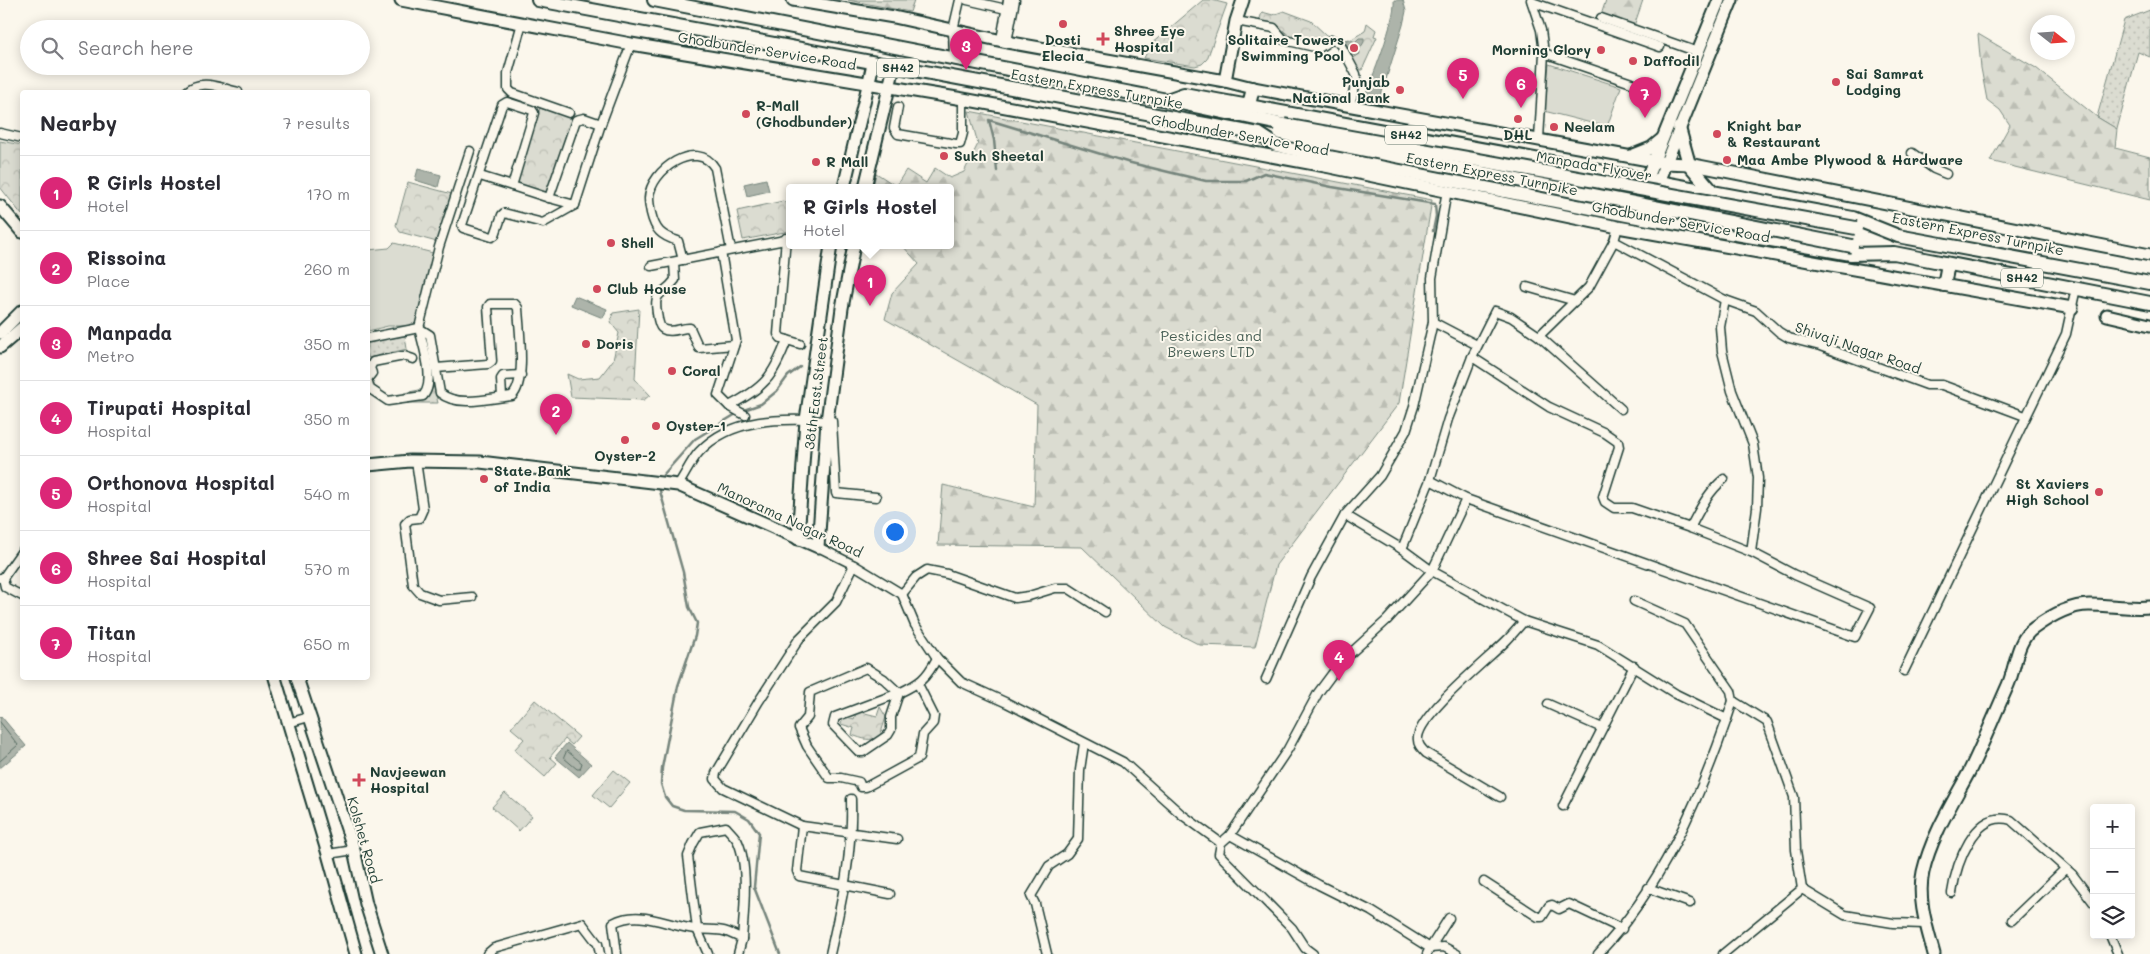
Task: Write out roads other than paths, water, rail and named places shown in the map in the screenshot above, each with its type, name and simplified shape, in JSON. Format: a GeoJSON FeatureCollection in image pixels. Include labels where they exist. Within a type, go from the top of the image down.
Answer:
{"type":"FeatureCollection","features":[{"type":"Feature","properties":{"kind":"main road","name":"Eastern Express Turnpike"},"geometry":{"type":"LineString","coordinates":[[538,0],[873,64],[1259,134],[1276,145],[1331,162],[1851,254],[1894,254],[2076,288],[2150,304]]}},
{"type":"Feature","properties":{"kind":"main road","name":"Eastern Express Turnpike"},"geometry":{"type":"LineString","coordinates":[[654,0],[1167,100],[1184,94],[1712,191],[1853,218],[1898,236],[2150,283]]}},
{"type":"Feature","properties":{"kind":"main road"},"geometry":{"type":"LineString","coordinates":[[1249,105],[1253,88]]}},
{"type":"Feature","properties":{"kind":"main road","name":"Manpada Flyover"},"geometry":{"type":"LineString","coordinates":[[1167,100],[1282,129],[1894,254]]}},
{"type":"Feature","properties":{"kind":"main road"},"geometry":{"type":"LineString","coordinates":[[1679,128],[1689,164],[1712,191]]}},
{"type":"Feature","properties":{"kind":"main road","name":"Manpada Flyover"},"geometry":{"type":"LineString","coordinates":[[1259,134],[1282,129],[1898,236]]}},
{"type":"Feature","properties":{"kind":"main road"},"geometry":{"type":"LineString","coordinates":[[1533,197],[1540,160]]}},
{"type":"Feature","properties":{"kind":"main road"},"geometry":{"type":"LineString","coordinates":[[1944,285],[1948,264]]}},
{"type":"Feature","properties":{"kind":"street","name":"Ghodbunder Service Road"},"geometry":{"type":"LineString","coordinates":[[401,0],[631,44],[867,82],[1331,162],[1447,190],[1618,227],[2072,308]]}},
{"type":"Feature","properties":{"kind":"street"},"geometry":{"type":"LineString","coordinates":[[793,0],[894,17],[1004,41],[1225,81],[1253,88],[1538,135],[1629,156],[1660,162],[1689,164],[2150,256]]}},
{"type":"Feature","properties":{"kind":"street"},"geometry":{"type":"LineString","coordinates":[[954,58],[953,30],[960,0]]}},
{"type":"Feature","properties":{"kind":"street"},"geometry":{"type":"LineString","coordinates":[[967,0],[1006,9]]}},
{"type":"Feature","properties":{"kind":"street"},"geometry":{"type":"LineString","coordinates":[[1004,41],[1008,0]]}},
{"type":"Feature","properties":{"kind":"street"},"geometry":{"type":"LineString","coordinates":[[1004,41],[1015,0]]}},
{"type":"Feature","properties":{"kind":"street"},"geometry":{"type":"LineString","coordinates":[[1225,81],[1236,21],[1243,0]]}},
{"type":"Feature","properties":{"kind":"street"},"geometry":{"type":"LineString","coordinates":[[1660,162],[1663,138],[1719,0]]}},
{"type":"Feature","properties":{"kind":"street"},"geometry":{"type":"LineString","coordinates":[[1637,217],[1660,162],[1679,128],[1732,0]]}},
{"type":"Feature","properties":{"kind":"street"},"geometry":{"type":"LineString","coordinates":[[1531,1],[1660,47]]}},
{"type":"Feature","properties":{"kind":"street"},"geometry":{"type":"LineString","coordinates":[[1531,1],[1541,30],[1544,53],[1543,96],[1538,135]]}},
{"type":"Feature","properties":{"kind":"street"},"geometry":{"type":"LineString","coordinates":[[1601,18],[1698,52]]}},
{"type":"Feature","properties":{"kind":"street"},"geometry":{"type":"LineString","coordinates":[[1236,21],[1274,28],[1284,40],[1319,48],[1331,40],[1339,42],[1357,79],[1350,105]]}},
{"type":"Feature","properties":{"kind":"street"},"geometry":{"type":"LineString","coordinates":[[522,24],[508,73],[508,89],[512,93],[569,113]]}},
{"type":"Feature","properties":{"kind":"street"},"geometry":{"type":"LineString","coordinates":[[512,186],[534,113],[532,110],[507,102],[502,105],[480,176],[462,225],[463,228],[492,237],[495,235],[504,213],[543,223],[575,205],[601,124],[631,44]]}},
{"type":"Feature","properties":{"kind":"street"},"geometry":{"type":"LineString","coordinates":[[1544,53],[1646,88]]}},
{"type":"Feature","properties":{"kind":"street"},"geometry":{"type":"LineString","coordinates":[[845,184],[867,82],[873,64]]}},
{"type":"Feature","properties":{"kind":"street"},"geometry":{"type":"LineString","coordinates":[[866,184],[894,67]]}},
{"type":"Feature","properties":{"kind":"street"},"geometry":{"type":"LineString","coordinates":[[189,90],[198,85],[208,84],[230,90]]}},
{"type":"Feature","properties":{"kind":"street"},"geometry":{"type":"LineString","coordinates":[[898,107],[894,128],[898,134],[960,144],[963,133],[963,99]]}},
{"type":"Feature","properties":{"kind":"street"},"geometry":{"type":"LineString","coordinates":[[549,198],[576,120],[584,118],[601,124]]}},
{"type":"Feature","properties":{"kind":"street"},"geometry":{"type":"LineString","coordinates":[[0,133],[20,138]]}},
{"type":"Feature","properties":{"kind":"street"},"geometry":{"type":"LineString","coordinates":[[1629,156],[1644,151],[1663,138]]}},
{"type":"Feature","properties":{"kind":"street"},"geometry":{"type":"LineString","coordinates":[[370,389],[388,401],[422,396],[429,385],[428,368],[420,328],[440,247],[470,151]]}},
{"type":"Feature","properties":{"kind":"street"},"geometry":{"type":"LineString","coordinates":[[1912,153],[1934,169],[1946,174]]}},
{"type":"Feature","properties":{"kind":"street"},"geometry":{"type":"LineString","coordinates":[[683,260],[678,241],[662,235],[656,229],[649,197],[658,177],[667,166],[678,158],[697,156],[707,159],[715,168],[731,250]]}},
{"type":"Feature","properties":{"kind":"street"},"geometry":{"type":"LineString","coordinates":[[480,176],[575,205]]}},
{"type":"Feature","properties":{"kind":"street"},"geometry":{"type":"LineString","coordinates":[[1266,679],[1311,577],[1345,515],[1380,476],[1406,431],[1414,406],[1433,322],[1432,278],[1447,190]]}},
{"type":"Feature","properties":{"kind":"street"},"geometry":{"type":"LineString","coordinates":[[0,206],[20,230]]}},
{"type":"Feature","properties":{"kind":"street"},"geometry":{"type":"LineString","coordinates":[[1539,336],[1589,287],[1614,241],[1618,227]]}},
{"type":"Feature","properties":{"kind":"street"},"geometry":{"type":"LineString","coordinates":[[650,266],[786,239]]}},
{"type":"Feature","properties":{"kind":"street","name":"Shivaji Nagar Road"},"geometry":{"type":"LineString","coordinates":[[1614,241],[1725,300],[1756,311],[1779,332],[1789,338],[1820,346],[1927,385],[1942,385],[2025,416]]}},
{"type":"Feature","properties":{"kind":"street"},"geometry":{"type":"LineString","coordinates":[[787,249],[778,334],[781,338],[800,344]]}},
{"type":"Feature","properties":{"kind":"street","name":"38th East Street"},"geometry":{"type":"LineString","coordinates":[[798,539],[806,420],[830,249]]}},
{"type":"Feature","properties":{"kind":"street","name":"38th East Street"},"geometry":{"type":"LineString","coordinates":[[818,546],[829,421],[842,308],[853,249]]}},
{"type":"Feature","properties":{"kind":"street"},"geometry":{"type":"LineString","coordinates":[[721,252],[736,340],[718,390],[718,395],[729,406],[745,415]]}},
{"type":"Feature","properties":{"kind":"street"},"geometry":{"type":"LineString","coordinates":[[674,262],[675,280],[656,297],[655,304],[660,326],[670,331],[690,328],[699,348],[734,345]]}},
{"type":"Feature","properties":{"kind":"street"},"geometry":{"type":"LineString","coordinates":[[1527,287],[1576,301]]}},
{"type":"Feature","properties":{"kind":"street"},"geometry":{"type":"LineString","coordinates":[[1904,671],[2066,334],[2076,288]]}},
{"type":"Feature","properties":{"kind":"street"},"geometry":{"type":"LineString","coordinates":[[1725,300],[1720,327],[1722,352],[1732,391],[1753,444],[1758,478],[1757,508],[1751,552]]}},
{"type":"Feature","properties":{"kind":"street"},"geometry":{"type":"LineString","coordinates":[[370,338],[420,328],[430,335],[440,393],[446,398],[461,401],[512,396],[517,392],[521,375],[518,308],[515,304],[490,304],[488,307],[492,361],[488,364],[436,368]]}},
{"type":"Feature","properties":{"kind":"street"},"geometry":{"type":"LineString","coordinates":[[1402,549],[1430,480],[1448,419],[1476,345],[1495,311],[1510,317],[1539,336],[1621,409]]}},
{"type":"Feature","properties":{"kind":"street"},"geometry":{"type":"LineString","coordinates":[[2,338],[20,314]]}},
{"type":"Feature","properties":{"kind":"street"},"geometry":{"type":"LineString","coordinates":[[2107,315],[2150,325]]}},
{"type":"Feature","properties":{"kind":"street"},"geometry":{"type":"LineString","coordinates":[[1433,322],[1476,345]]}},
{"type":"Feature","properties":{"kind":"street"},"geometry":{"type":"LineString","coordinates":[[2,338],[20,329]]}},
{"type":"Feature","properties":{"kind":"street"},"geometry":{"type":"LineString","coordinates":[[729,406],[758,390],[766,382],[777,366],[787,340]]}},
{"type":"Feature","properties":{"kind":"street"},"geometry":{"type":"LineString","coordinates":[[370,368],[373,362],[404,356],[413,359]]}},
{"type":"Feature","properties":{"kind":"street"},"geometry":{"type":"LineString","coordinates":[[1430,480],[1466,499],[1854,637],[1870,608],[1795,575],[1751,552],[1690,528],[1632,508],[1614,508],[1602,497],[1617,453],[1618,442],[1605,433],[1549,407],[1472,357]]}},
{"type":"Feature","properties":{"kind":"street"},"geometry":{"type":"LineString","coordinates":[[502,397],[501,379],[503,376],[521,375]]}},
{"type":"Feature","properties":{"kind":"street"},"geometry":{"type":"LineString","coordinates":[[678,485],[698,453],[716,438],[744,425],[757,421],[829,421],[836,493],[876,496]]}},
{"type":"Feature","properties":{"kind":"street"},"geometry":{"type":"LineString","coordinates":[[416,461],[423,509],[419,518],[410,519],[405,524],[413,585],[420,593],[439,600],[472,597]]}},
{"type":"Feature","properties":{"kind":"street","name":"Manorama Nagar Road"},"geometry":{"type":"LineString","coordinates":[[370,466],[416,461],[480,462],[678,485],[798,539],[818,546],[902,594]]}},
{"type":"Feature","properties":{"kind":"street"},"geometry":{"type":"LineString","coordinates":[[1690,528],[1714,487],[1724,479]]}},
{"type":"Feature","properties":{"kind":"street"},"geometry":{"type":"LineString","coordinates":[[1313,954],[1306,948],[1292,928],[1219,854],[1221,843],[1230,835],[1288,748],[1318,693],[1341,662],[1387,620],[1432,571],[1466,499]]}},
{"type":"Feature","properties":{"kind":"street"},"geometry":{"type":"LineString","coordinates":[[1345,515],[1402,549],[1432,571],[1524,621],[1598,645],[1684,698],[1727,719]]}},
{"type":"Feature","properties":{"kind":"street"},"geometry":{"type":"LineString","coordinates":[[20,555],[2,578],[5,588],[20,595]]}},
{"type":"Feature","properties":{"kind":"street"},"geometry":{"type":"LineString","coordinates":[[854,565],[836,602],[799,640],[759,701],[715,776],[718,784],[723,788],[802,826],[897,839]]}},
{"type":"Feature","properties":{"kind":"street"},"geometry":{"type":"LineString","coordinates":[[1105,612],[1068,588],[1056,588],[1015,598],[947,574],[927,570],[916,577],[902,594],[915,626],[937,658],[961,682],[1007,703],[1084,744],[1123,762],[1180,814],[1221,843]]}},
{"type":"Feature","properties":{"kind":"street"},"geometry":{"type":"LineString","coordinates":[[1598,954],[1622,929],[1676,841],[1710,769],[1733,701],[1731,691],[1685,624],[1634,601]]}},
{"type":"Feature","properties":{"kind":"street"},"geometry":{"type":"LineString","coordinates":[[1934,954],[1926,924],[1922,892],[1923,874],[1930,848],[1974,762],[2010,679],[2022,641],[2032,629],[2058,614],[2075,608],[2088,605],[2150,607]]}},
{"type":"Feature","properties":{"kind":"street"},"geometry":{"type":"LineString","coordinates":[[1500,797],[1426,753],[1419,746],[1417,739],[1424,722],[1461,682],[1507,640],[1524,621]]}},
{"type":"Feature","properties":{"kind":"street"},"geometry":{"type":"LineString","coordinates":[[899,693],[891,718],[891,730],[888,735],[863,752],[859,752],[852,746],[833,725],[835,717],[918,684],[928,674],[937,658]]}},
{"type":"Feature","properties":{"kind":"street"},"geometry":{"type":"LineString","coordinates":[[1564,806],[1634,666]]}},
{"type":"Feature","properties":{"kind":"street"},"geometry":{"type":"LineString","coordinates":[[899,693],[884,679],[866,668],[810,692],[808,717],[799,728],[807,746],[829,778],[841,778],[858,782],[861,787],[866,787],[918,758],[923,734],[933,723],[934,716],[918,684]]}},
{"type":"Feature","properties":{"kind":"street"},"geometry":{"type":"LineString","coordinates":[[276,680],[356,954]]}},
{"type":"Feature","properties":{"kind":"street","name":"Kolshet Road"},"geometry":{"type":"LineString","coordinates":[[298,680],[354,850],[366,904],[382,954]]}},
{"type":"Feature","properties":{"kind":"street"},"geometry":{"type":"LineString","coordinates":[[1733,701],[1767,722],[1794,796],[1796,850],[1802,889]]}},
{"type":"Feature","properties":{"kind":"street"},"geometry":{"type":"LineString","coordinates":[[1548,704],[1602,728]]}},
{"type":"Feature","properties":{"kind":"street"},"geometry":{"type":"LineString","coordinates":[[288,723],[309,717]]}},
{"type":"Feature","properties":{"kind":"street"},"geometry":{"type":"LineString","coordinates":[[1047,954],[1035,904],[1031,896],[1049,866],[1067,854],[1078,839],[1080,770],[1084,744]]}},
{"type":"Feature","properties":{"kind":"street"},"geometry":{"type":"LineString","coordinates":[[830,954],[846,885],[852,833],[851,799]]}},
{"type":"Feature","properties":{"kind":"street"},"geometry":{"type":"LineString","coordinates":[[1952,893],[1954,880],[1970,840],[1986,822],[2001,817],[2011,820],[2065,869],[2090,896]]}},
{"type":"Feature","properties":{"kind":"street"},"geometry":{"type":"LineString","coordinates":[[802,826],[797,871],[799,876],[890,894]]}},
{"type":"Feature","properties":{"kind":"street"},"geometry":{"type":"LineString","coordinates":[[708,954],[697,929],[688,856],[700,832],[726,827],[738,841],[743,866],[744,898],[741,942],[738,954]]}},
{"type":"Feature","properties":{"kind":"street"},"geometry":{"type":"LineString","coordinates":[[1230,835],[1319,885],[1371,911],[1429,951],[1448,948],[1457,954]]}},
{"type":"Feature","properties":{"kind":"street"},"geometry":{"type":"LineString","coordinates":[[328,854],[354,850]]}},
{"type":"Feature","properties":{"kind":"street"},"geometry":{"type":"LineString","coordinates":[[2012,920],[2065,869]]}},
{"type":"Feature","properties":{"kind":"street"},"geometry":{"type":"LineString","coordinates":[[1484,882],[1538,916],[1542,917],[1548,906],[1552,905],[1559,910],[1569,904],[1622,929]]}},
{"type":"Feature","properties":{"kind":"street"},"geometry":{"type":"LineString","coordinates":[[1648,888],[1690,903]]}},
{"type":"Feature","properties":{"kind":"street"},"geometry":{"type":"LineString","coordinates":[[1802,889],[1846,915],[1893,923],[1926,924]]}},
{"type":"Feature","properties":{"kind":"street"},"geometry":{"type":"LineString","coordinates":[[1723,954],[1802,889]]}},
{"type":"Feature","properties":{"kind":"street"},"geometry":{"type":"LineString","coordinates":[[617,954],[613,923],[624,917],[650,918],[697,929],[720,929],[741,942],[745,954]]}},
{"type":"Feature","properties":{"kind":"street"},"geometry":{"type":"LineString","coordinates":[[1429,951],[1449,918]]}},
{"type":"Feature","properties":{"kind":"street"},"geometry":{"type":"LineString","coordinates":[[487,954],[494,948],[582,923],[598,944],[602,954]]}},
{"type":"Feature","properties":{"kind":"street"},"geometry":{"type":"LineString","coordinates":[[2112,939],[2118,954]]}},
{"type":"Feature","properties":{"kind":"water"},"geometry":{"type":"Polygon","coordinates":[[[1394,0],[1403,0],[1406,11],[1403,25],[1378,105],[1363,102],[1387,35],[1394,9],[1394,0]]]}},
{"type":"Feature","properties":{"kind":"water","name":"Solitaire Towers Swimming Pool"},"geometry":{"type":"Polygon","coordinates":[[[1359,38],[1364,38],[1364,42],[1359,50],[1360,54],[1355,57],[1344,41],[1349,39],[1355,42],[1359,38]]]}},
{"type":"Feature","properties":{"kind":"water"},"geometry":{"type":"Polygon","coordinates":[[[418,169],[441,175],[438,187],[415,180],[418,169]]]}},
{"type":"Feature","properties":{"kind":"water"},"geometry":{"type":"Polygon","coordinates":[[[766,179],[769,191],[747,196],[744,184],[766,179]]]}},
{"type":"Feature","properties":{"kind":"water"},"geometry":{"type":"Polygon","coordinates":[[[575,296],[607,309],[603,318],[571,305],[575,296]]]}},
{"type":"Feature","properties":{"kind":"water"},"geometry":{"type":"Polygon","coordinates":[[[0,717],[26,746],[0,768],[0,717]]]}},
{"type":"Feature","properties":{"kind":"water"},"geometry":{"type":"Polygon","coordinates":[[[567,743],[591,764],[579,777],[555,757],[567,743]]]}},
{"type":"Feature","properties":{"kind":"waterway"},"geometry":{"type":"LineString","coordinates":[[997,171],[994,140],[989,120],[1127,162],[1206,181],[1246,181],[1264,173],[1332,187],[1435,204],[1436,216],[1433,231]]}},
{"type":"Feature","properties":{"kind":"waterway"},"geometry":{"type":"LineString","coordinates":[[663,475],[695,439],[741,411],[761,404],[777,391],[788,376],[800,367]]}},
{"type":"Feature","properties":{"kind":"waterway"},"geometry":{"type":"LineString","coordinates":[[660,491],[683,572],[689,607],[697,623],[695,636],[678,686],[662,768],[661,784],[665,797],[672,806],[684,810],[735,811],[749,819],[759,833],[754,887],[780,954]]}},
{"type":"Feature","properties":{"kind":"place","name":"Dosti Elecia"},"geometry":{"type":"Point","coordinates":[1063,24]}},
{"type":"Feature","properties":{"kind":"place","name":"Shree Eye Hospital"},"geometry":{"type":"Point","coordinates":[1103,39]}},
{"type":"Feature","properties":{"kind":"place","name":"Solitaire Towers Swimming Pool"},"geometry":{"type":"Point","coordinates":[1354,48]}},
{"type":"Feature","properties":{"kind":"place","name":"Morning Glory"},"geometry":{"type":"Point","coordinates":[1601,50]}},
{"type":"Feature","properties":{"kind":"place","name":"Daffodil"},"geometry":{"type":"Point","coordinates":[1633,61]}},
{"type":"Feature","properties":{"kind":"place","name":"Manpada"},"geometry":{"type":"Point","coordinates":[966,70]}},
{"type":"Feature","properties":{"kind":"place","name":"Sai Samrat Lodging"},"geometry":{"type":"Point","coordinates":[1836,82]}},
{"type":"Feature","properties":{"kind":"place","name":"Punjab National Bank"},"geometry":{"type":"Point","coordinates":[1400,90]}},
{"type":"Feature","properties":{"kind":"place","name":"Orthonova Hospital"},"geometry":{"type":"Point","coordinates":[1463,99]}},
{"type":"Feature","properties":{"kind":"place","name":"Shree Sai Hospital"},"geometry":{"type":"Point","coordinates":[1521,108]}},
{"type":"Feature","properties":{"kind":"place","name":"R-Mall (Ghodbunder)"},"geometry":{"type":"Point","coordinates":[746,114]}},
{"type":"Feature","properties":{"kind":"place","name":"Titan"},"geometry":{"type":"Point","coordinates":[1645,118]}},
{"type":"Feature","properties":{"kind":"place","name":"DHL"},"geometry":{"type":"Point","coordinates":[1518,119]}},
{"type":"Feature","properties":{"kind":"place","name":"Neelam"},"geometry":{"type":"Point","coordinates":[1554,127]}},
{"type":"Feature","properties":{"kind":"place","name":"Knight bar & Restaurant"},"geometry":{"type":"Point","coordinates":[1717,134]}},
{"type":"Feature","properties":{"kind":"place","name":"Sukh Sheetal"},"geometry":{"type":"Point","coordinates":[944,156]}},
{"type":"Feature","properties":{"kind":"place","name":"Maa Ambe Plywood & Hardware"},"geometry":{"type":"Point","coordinates":[1727,160]}},
{"type":"Feature","properties":{"kind":"place","name":"R Mall"},"geometry":{"type":"Point","coordinates":[816,162]}},
{"type":"Feature","properties":{"kind":"place","name":"Shell"},"geometry":{"type":"Point","coordinates":[611,243]}},
{"type":"Feature","properties":{"kind":"place","name":"Club House"},"geometry":{"type":"Point","coordinates":[597,289]}},
{"type":"Feature","properties":{"kind":"place","name":"R Girls Hostel"},"geometry":{"type":"Point","coordinates":[870,306]}},
{"type":"Feature","properties":{"kind":"place","name":"Doris"},"geometry":{"type":"Point","coordinates":[586,344]}},
{"type":"Feature","properties":{"kind":"place","name":"Coral"},"geometry":{"type":"Point","coordinates":[672,371]}},
{"type":"Feature","properties":{"kind":"place","name":"Oyster-1"},"geometry":{"type":"Point","coordinates":[656,426]}},
{"type":"Feature","properties":{"kind":"place","name":"Rissoina"},"geometry":{"type":"Point","coordinates":[556,435]}},
{"type":"Feature","properties":{"kind":"place","name":"Oyster-2"},"geometry":{"type":"Point","coordinates":[625,440]}},
{"type":"Feature","properties":{"kind":"place","name":"State Bank of India"},"geometry":{"type":"Point","coordinates":[484,479]}},
{"type":"Feature","properties":{"kind":"place","name":"St Xaviers High School"},"geometry":{"type":"Point","coordinates":[2099,492]}},
{"type":"Feature","properties":{"kind":"place","name":"Tirupati Hospital"},"geometry":{"type":"Point","coordinates":[1339,681]}},
{"type":"Feature","properties":{"kind":"place","name":"Navjeewan Hospital"},"geometry":{"type":"Point","coordinates":[359,780]}},
{"type":"Feature","properties":{"kind":"park label","name":"Pesticides and Brewers LTD"},"geometry":{"type":"Point","coordinates":[1211,344]}}]}
